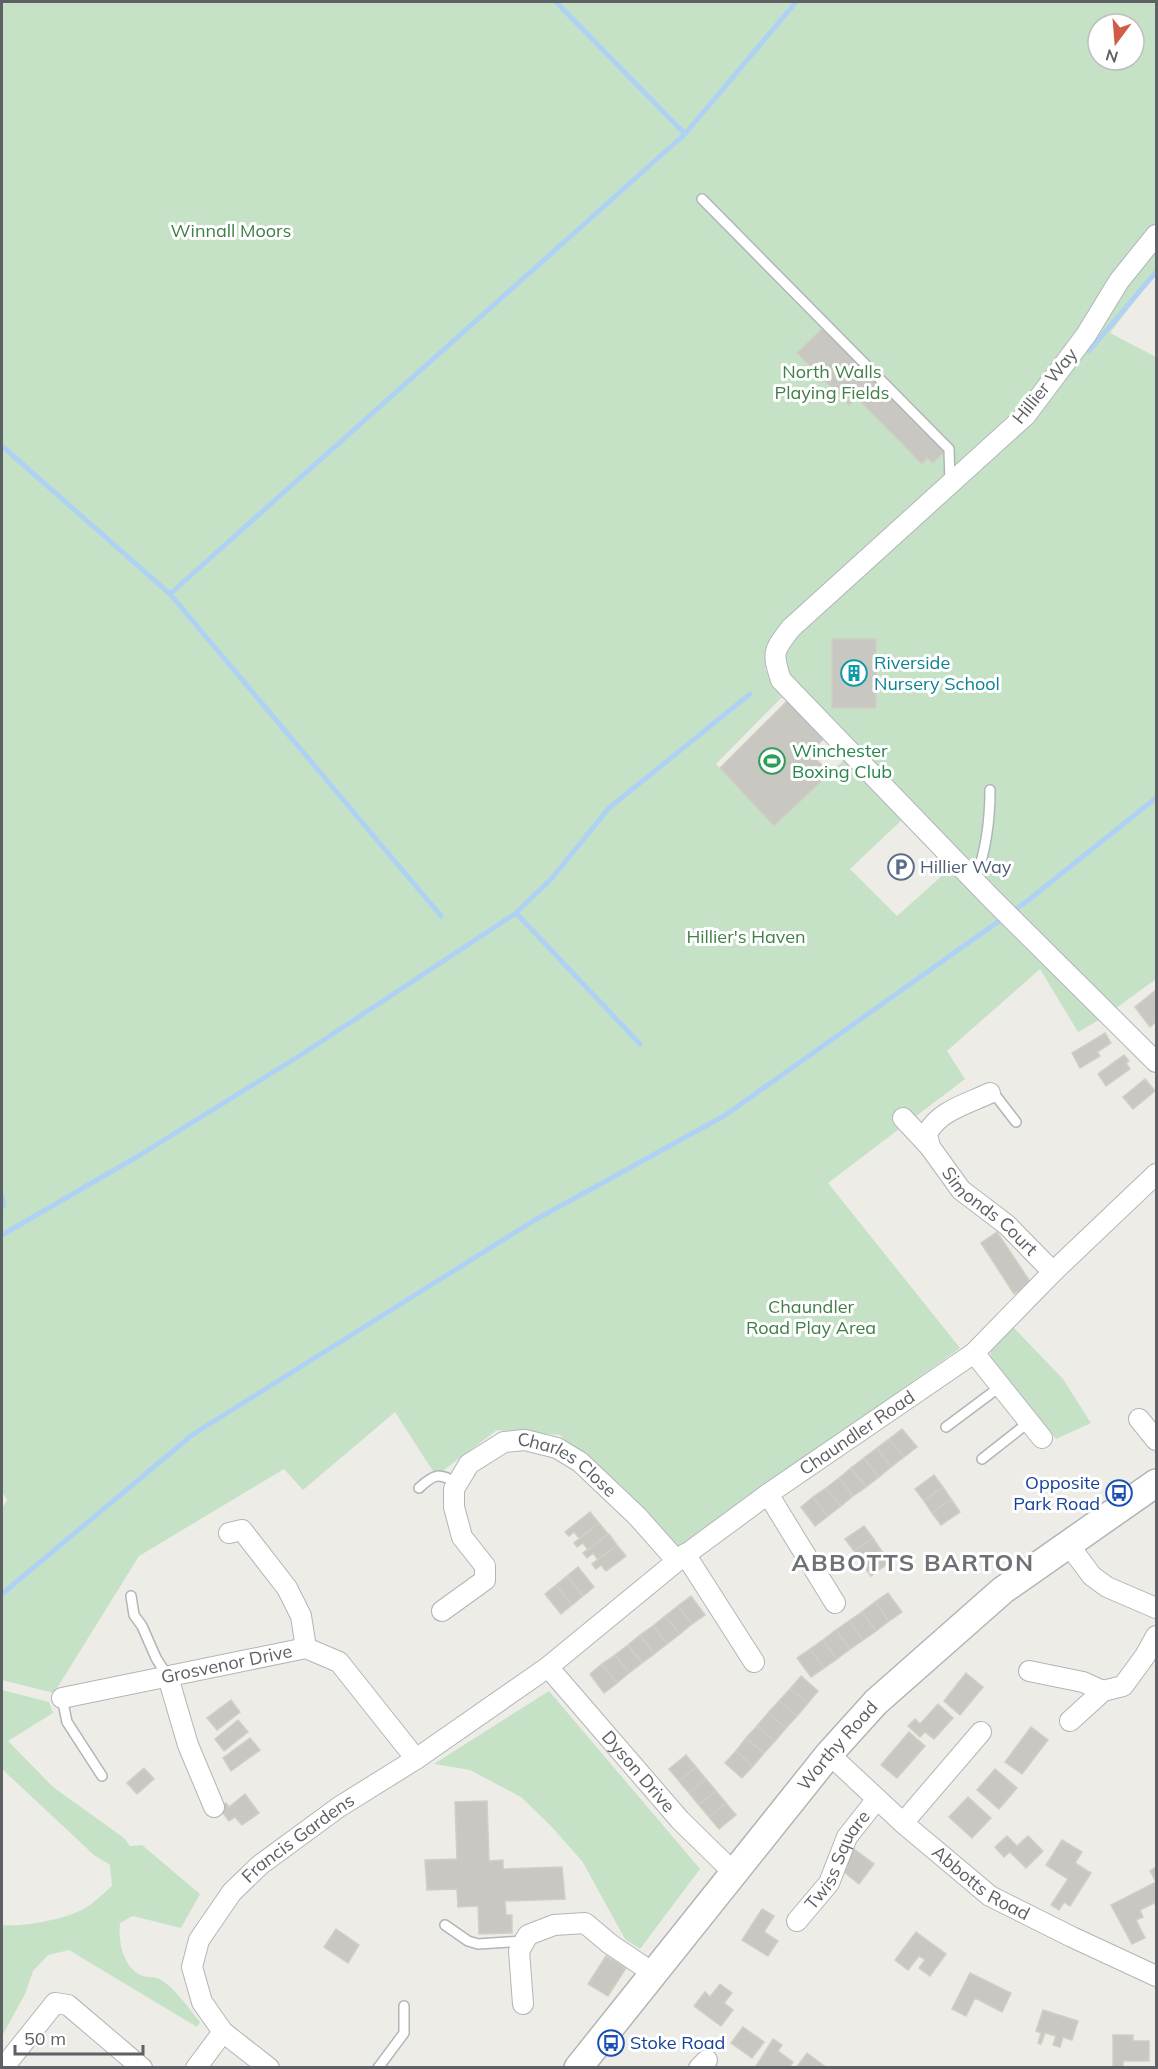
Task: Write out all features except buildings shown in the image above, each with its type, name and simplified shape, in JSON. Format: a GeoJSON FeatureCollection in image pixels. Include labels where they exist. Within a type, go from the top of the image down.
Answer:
{"type":"FeatureCollection","features":[{"type":"Feature","properties":{"kind":"main road","name":"Worthy Road"},"geometry":{"type":"LineString","coordinates":[[578,2067],[829,1754],[876,1702],[1003,1590],[1156,1483]]}},
{"type":"Feature","properties":{"kind":"street","name":"Hillier Way"},"geometry":{"type":"LineString","coordinates":[[1156,235],[1119,281],[1086,335],[1026,415],[791,628],[778,644],[774,660],[782,680],[991,898],[1156,1062]]}},
{"type":"Feature","properties":{"kind":"street","name":"Simonds Court"},"geometry":{"type":"LineString","coordinates":[[930,1147],[927,1134],[932,1125],[943,1115],[990,1093]]}},
{"type":"Feature","properties":{"kind":"street","name":"Simonds Court"},"geometry":{"type":"LineString","coordinates":[[903,1118],[930,1147],[961,1190],[1007,1225],[1053,1272]]}},
{"type":"Feature","properties":{"kind":"street","name":"Chaundler Road"},"geometry":{"type":"LineString","coordinates":[[548,1667],[681,1558],[768,1494],[974,1353],[1053,1272],[1155,1181]]}},
{"type":"Feature","properties":{"kind":"street"},"geometry":{"type":"LineString","coordinates":[[974,1353],[1042,1438]]}},
{"type":"Feature","properties":{"kind":"street"},"geometry":{"type":"LineString","coordinates":[[1139,1419],[1156,1440]]}},
{"type":"Feature","properties":{"kind":"street","name":"Charles Close"},"geometry":{"type":"LineString","coordinates":[[457,1484],[469,1464],[504,1442],[525,1440],[557,1448],[580,1462],[681,1558],[754,1662]]}},
{"type":"Feature","properties":{"kind":"street"},"geometry":{"type":"LineString","coordinates":[[442,1611],[485,1580],[485,1566],[462,1537],[454,1508],[454,1489],[457,1484]]}},
{"type":"Feature","properties":{"kind":"street"},"geometry":{"type":"LineString","coordinates":[[768,1494],[835,1603]]}},
{"type":"Feature","properties":{"kind":"street"},"geometry":{"type":"LineString","coordinates":[[229,1533],[242,1530],[287,1588],[301,1616],[306,1648]]}},
{"type":"Feature","properties":{"kind":"street"},"geometry":{"type":"LineString","coordinates":[[1068,1544],[1092,1576],[1107,1587],[1156,1608]]}},
{"type":"Feature","properties":{"kind":"street"},"geometry":{"type":"LineString","coordinates":[[1070,1720],[1103,1691],[1124,1686],[1156,1636]]}},
{"type":"Feature","properties":{"kind":"street","name":"Grosvenor Drive"},"geometry":{"type":"LineString","coordinates":[[62,1698],[306,1648],[339,1662],[416,1759]]}},
{"type":"Feature","properties":{"kind":"street","name":"Francis Gardens"},"geometry":{"type":"LineString","coordinates":[[269,2067],[223,2032],[202,2002],[192,1967],[199,1940],[232,1892],[260,1865],[339,1807],[416,1759],[548,1667]]}},
{"type":"Feature","properties":{"kind":"street","name":"Dyson Drive"},"geometry":{"type":"LineString","coordinates":[[548,1667],[681,1820],[733,1872]]}},
{"type":"Feature","properties":{"kind":"street"},"geometry":{"type":"LineString","coordinates":[[1029,1671],[1083,1682],[1103,1691]]}},
{"type":"Feature","properties":{"kind":"street"},"geometry":{"type":"LineString","coordinates":[[168,1677],[188,1745],[214,1807]]}},
{"type":"Feature","properties":{"kind":"street"},"geometry":{"type":"LineString","coordinates":[[903,1823],[982,1733]]}},
{"type":"Feature","properties":{"kind":"street","name":"Abbotts Road"},"geometry":{"type":"LineString","coordinates":[[829,1754],[903,1823],[990,1896],[1156,1976]]}},
{"type":"Feature","properties":{"kind":"street","name":"Twiss Square"},"geometry":{"type":"LineString","coordinates":[[797,1921],[829,1883],[848,1837],[877,1799]]}},
{"type":"Feature","properties":{"kind":"street"},"geometry":{"type":"LineString","coordinates":[[523,2004],[519,1951],[528,1935],[554,1925],[585,1923],[596,1934],[653,1973]]}},
{"type":"Feature","properties":{"kind":"street"},"geometry":{"type":"LineString","coordinates":[[3,2067],[55,2003],[68,2005],[142,2067]]}},
{"type":"Feature","properties":{"kind":"street"},"geometry":{"type":"LineString","coordinates":[[196,2067],[223,2032]]}},
{"type":"Feature","properties":{"kind":"lane"},"geometry":{"type":"LineString","coordinates":[[702,199],[949,449],[950,484]]}},
{"type":"Feature","properties":{"kind":"lane"},"geometry":{"type":"LineString","coordinates":[[975,881],[981,865],[990,823],[990,790]]}},
{"type":"Feature","properties":{"kind":"lane"},"geometry":{"type":"LineString","coordinates":[[990,1093],[996,1096],[1016,1122]]}},
{"type":"Feature","properties":{"kind":"lane"},"geometry":{"type":"LineString","coordinates":[[946,1427],[1001,1386]]}},
{"type":"Feature","properties":{"kind":"lane"},"geometry":{"type":"LineString","coordinates":[[982,1459],[1029,1422]]}},
{"type":"Feature","properties":{"kind":"lane"},"geometry":{"type":"LineString","coordinates":[[419,1488],[433,1476],[442,1475],[457,1484]]}},
{"type":"Feature","properties":{"kind":"lane"},"geometry":{"type":"LineString","coordinates":[[131,1596],[134,1615],[168,1677]]}},
{"type":"Feature","properties":{"kind":"lane"},"geometry":{"type":"LineString","coordinates":[[62,1698],[67,1722],[102,1776]]}},
{"type":"Feature","properties":{"kind":"lane"},"geometry":{"type":"LineString","coordinates":[[445,1925],[468,1941],[478,1944],[523,1941]]}},
{"type":"Feature","properties":{"kind":"lane"},"geometry":{"type":"LineString","coordinates":[[378,2067],[404,2033],[404,2006]]}},
{"type":"Feature","properties":{"kind":"green space"},"geometry":{"type":"Polygon","coordinates":[[[2,2],[1156,2],[1156,273],[1110,333],[1156,357],[1156,979],[1101,1019],[1078,1032],[1040,969],[947,1051],[965,1079],[828,1183],[960,1348],[676,1550],[560,1435],[497,1430],[436,1476],[395,1412],[303,1490],[284,1469],[139,1556],[54,1693],[2,1680],[2,1509],[7,1500],[2,1492],[2,2]],[[774,660],[765,668],[771,684],[783,696],[716,764],[775,826],[848,756],[905,817],[850,869],[897,916],[953,866],[774,660]]]}},
{"type":"Feature","properties":{"kind":"green space"},"geometry":{"type":"Polygon","coordinates":[[[1013,1327],[1063,1379],[1091,1423],[1056,1439],[990,1359],[992,1345],[1013,1327]]]}},
{"type":"Feature","properties":{"kind":"green space"},"geometry":{"type":"Polygon","coordinates":[[[2,1690],[49,1702],[53,1713],[8,1741],[53,1787],[124,1838],[130,1846],[142,1845],[200,1894],[181,1928],[133,1916],[120,1923],[121,1946],[126,1961],[143,1976],[159,1979],[167,1984],[200,2022],[197,2027],[69,1950],[48,1955],[33,1971],[25,1994],[2,2036],[2,1925],[35,1923],[60,1918],[82,1910],[112,1886],[110,1865],[94,1855],[2,1769],[2,1690]]]}},
{"type":"Feature","properties":{"kind":"green space"},"geometry":{"type":"Polygon","coordinates":[[[549,1691],[700,1869],[640,1949],[625,1939],[582,1861],[521,1797],[470,1770],[434,1764],[549,1691]]]}},
{"type":"Feature","properties":{"kind":"waterway"},"geometry":{"type":"LineString","coordinates":[[556,2],[685,134]]}},
{"type":"Feature","properties":{"kind":"waterway"},"geometry":{"type":"LineString","coordinates":[[441,916],[170,594],[685,134],[796,2]]}},
{"type":"Feature","properties":{"kind":"waterway"},"geometry":{"type":"LineString","coordinates":[[1089,351],[1156,272]]}},
{"type":"Feature","properties":{"kind":"waterway"},"geometry":{"type":"LineString","coordinates":[[2,446],[170,594]]}},
{"type":"Feature","properties":{"kind":"waterway"},"geometry":{"type":"LineString","coordinates":[[2,1235],[140,1155],[304,1053],[516,913],[552,878],[609,808],[750,694]]}},
{"type":"Feature","properties":{"kind":"waterway"},"geometry":{"type":"LineString","coordinates":[[2,1594],[192,1435],[533,1221],[724,1116],[1026,902],[1156,798]]}},
{"type":"Feature","properties":{"kind":"waterway"},"geometry":{"type":"LineString","coordinates":[[516,913],[640,1044]]}},
{"type":"Feature","properties":{"kind":"waterway"},"geometry":{"type":"LineString","coordinates":[[2,1197],[4,1205],[2,1207]]}},
{"type":"Feature","properties":{"kind":"place","name":"Riverside Nursery School"},"geometry":{"type":"Point","coordinates":[854,673]}},
{"type":"Feature","properties":{"kind":"place","name":"Winchester Boxing Club"},"geometry":{"type":"Point","coordinates":[772,761]}},
{"type":"Feature","properties":{"kind":"place","name":"Hillier Way"},"geometry":{"type":"Point","coordinates":[901,867]}},
{"type":"Feature","properties":{"kind":"place","name":"Opposite Park Road"},"geometry":{"type":"Point","coordinates":[1119,1493]}},
{"type":"Feature","properties":{"kind":"place","name":"Stoke Road"},"geometry":{"type":"Point","coordinates":[611,2043]}},
{"type":"Feature","properties":{"kind":"district","name":"ABBOTTS BARTON"},"geometry":{"type":"Point","coordinates":[913,1563]}},
{"type":"Feature","properties":{"kind":"park label","name":"Winnall Moors"},"geometry":{"type":"Point","coordinates":[231,231]}},
{"type":"Feature","properties":{"kind":"park label","name":"North Walls Playing Fields"},"geometry":{"type":"Point","coordinates":[832,382]}},
{"type":"Feature","properties":{"kind":"park label","name":"Hillier's Haven"},"geometry":{"type":"Point","coordinates":[746,937]}},
{"type":"Feature","properties":{"kind":"park label","name":"Chaundler Road Play Area"},"geometry":{"type":"Point","coordinates":[811,1317]}}]}
